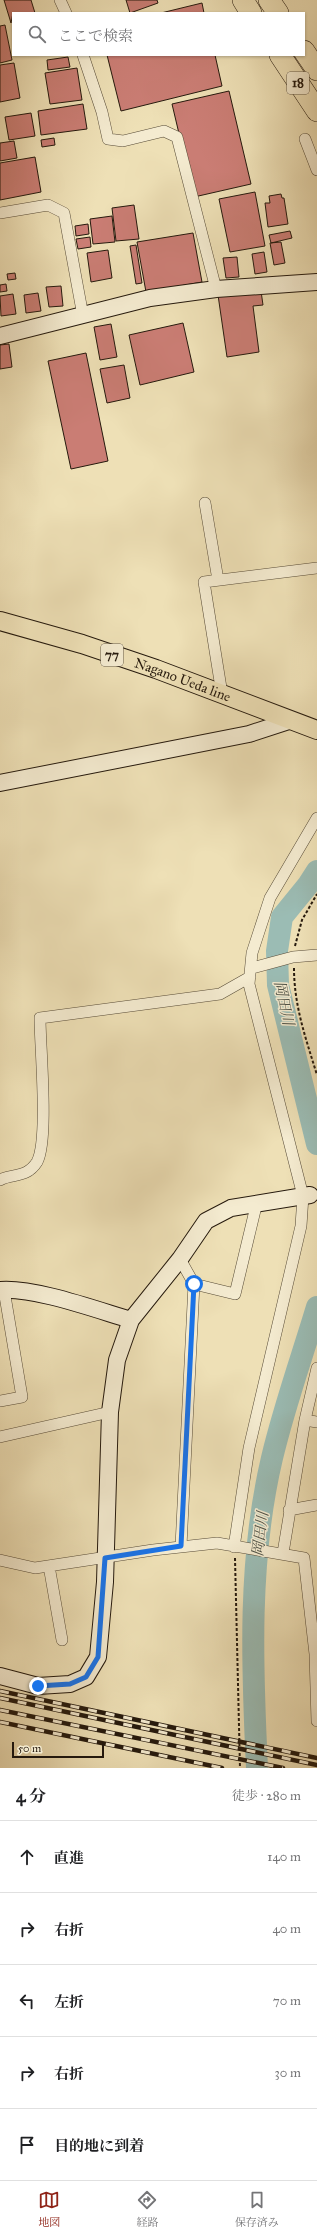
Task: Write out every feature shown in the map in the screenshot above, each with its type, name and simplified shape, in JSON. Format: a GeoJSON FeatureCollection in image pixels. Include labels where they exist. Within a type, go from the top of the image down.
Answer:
{"type":"FeatureCollection","features":[{"type":"Feature","properties":{"kind":"highway"},"geometry":{"type":"LineString","coordinates":[[243,0],[250,12]]}},
{"type":"Feature","properties":{"kind":"highway"},"geometry":{"type":"LineString","coordinates":[[269,0],[277,12]]}},
{"type":"Feature","properties":{"kind":"highway","name":"18"},"geometry":{"type":"LineString","coordinates":[[305,52],[317,70]]}},
{"type":"Feature","properties":{"kind":"highway","name":"18"},"geometry":{"type":"LineString","coordinates":[[281,56],[317,110]]}},
{"type":"Feature","properties":{"kind":"main road","name":"Nagano Ueda line"},"geometry":{"type":"LineString","coordinates":[[0,621],[82,644],[317,730]]}},
{"type":"Feature","properties":{"kind":"street"},"geometry":{"type":"LineString","coordinates":[[60,0],[66,12]]}},
{"type":"Feature","properties":{"kind":"street"},"geometry":{"type":"LineString","coordinates":[[83,56],[102,112],[108,139],[123,141],[164,131],[177,137],[216,289]]}},
{"type":"Feature","properties":{"kind":"street"},"geometry":{"type":"LineString","coordinates":[[306,140],[317,170]]}},
{"type":"Feature","properties":{"kind":"street"},"geometry":{"type":"LineString","coordinates":[[0,213],[48,205],[64,213],[83,316]]}},
{"type":"Feature","properties":{"kind":"street"},"geometry":{"type":"LineString","coordinates":[[0,336],[150,298],[216,289],[317,282]]}},
{"type":"Feature","properties":{"kind":"street"},"geometry":{"type":"LineString","coordinates":[[205,503],[218,580]]}},
{"type":"Feature","properties":{"kind":"street"},"geometry":{"type":"LineString","coordinates":[[222,694],[204,582],[317,568]]}},
{"type":"Feature","properties":{"kind":"street"},"geometry":{"type":"LineString","coordinates":[[0,783],[249,734],[289,721]]}},
{"type":"Feature","properties":{"kind":"street"},"geometry":{"type":"LineString","coordinates":[[237,1548],[249,1448],[301,1226],[310,1194],[249,984],[252,953],[270,898],[317,818]]}},
{"type":"Feature","properties":{"kind":"street"},"geometry":{"type":"LineString","coordinates":[[0,1180],[22,1176],[37,1162],[43,1132],[40,1018],[220,994],[251,973],[293,957],[317,955]]}},
{"type":"Feature","properties":{"kind":"street"},"geometry":{"type":"LineString","coordinates":[[0,1676],[38,1686],[70,1684],[86,1677],[98,1657],[105,1558],[110,1412],[117,1360],[131,1320],[180,1259],[206,1221],[231,1208],[310,1194]]}},
{"type":"Feature","properties":{"kind":"street"},"geometry":{"type":"LineString","coordinates":[[194,1284],[235,1294],[258,1202]]}},
{"type":"Feature","properties":{"kind":"street"},"geometry":{"type":"LineString","coordinates":[[180,1259],[194,1284],[181,1546]]}},
{"type":"Feature","properties":{"kind":"street"},"geometry":{"type":"LineString","coordinates":[[0,1401],[22,1397],[2,1290],[65,1300],[131,1320]]}},
{"type":"Feature","properties":{"kind":"street"},"geometry":{"type":"LineString","coordinates":[[281,1553],[305,1420],[317,1368]]}},
{"type":"Feature","properties":{"kind":"street"},"geometry":{"type":"LineString","coordinates":[[0,1437],[110,1412]]}},
{"type":"Feature","properties":{"kind":"street"},"geometry":{"type":"LineString","coordinates":[[305,1420],[317,1422]]}},
{"type":"Feature","properties":{"kind":"street"},"geometry":{"type":"LineString","coordinates":[[289,1510],[317,1505]]}},
{"type":"Feature","properties":{"kind":"street"},"geometry":{"type":"LineString","coordinates":[[0,1560],[35,1568],[181,1546],[217,1543],[237,1548],[281,1553],[304,1558],[313,1591],[317,1721]]}},
{"type":"Feature","properties":{"kind":"street"},"geometry":{"type":"LineString","coordinates":[[49,1566],[62,1640]]}},
{"type":"Feature","properties":{"kind":"path"},"geometry":{"type":"LineString","coordinates":[[317,894],[302,920],[293,957],[294,989],[298,1014],[317,1075]]}},
{"type":"Feature","properties":{"kind":"path"},"geometry":{"type":"LineString","coordinates":[[237,1548],[240,1768]]}},
{"type":"Feature","properties":{"kind":"building"},"geometry":{"type":"Polygon","coordinates":[[[4,0],[31,0],[35,12],[12,12],[11,23],[4,0]]]}},
{"type":"Feature","properties":{"kind":"building"},"geometry":{"type":"Polygon","coordinates":[[[126,0],[157,0],[158,3],[130,12],[126,0]]]}},
{"type":"Feature","properties":{"kind":"building"},"geometry":{"type":"Polygon","coordinates":[[[202,3],[204,12],[165,12],[202,3]]]}},
{"type":"Feature","properties":{"kind":"building"},"geometry":{"type":"Polygon","coordinates":[[[5,25],[12,60],[0,63],[0,26],[5,25]]]}},
{"type":"Feature","properties":{"kind":"building"},"geometry":{"type":"Polygon","coordinates":[[[107,56],[215,56],[222,86],[121,111],[107,56]]]}},
{"type":"Feature","properties":{"kind":"building"},"geometry":{"type":"Polygon","coordinates":[[[68,57],[70,67],[48,70],[47,60],[68,57]]]}},
{"type":"Feature","properties":{"kind":"building"},"geometry":{"type":"Polygon","coordinates":[[[14,63],[20,98],[0,102],[0,65],[14,63]]]}},
{"type":"Feature","properties":{"kind":"building"},"geometry":{"type":"Polygon","coordinates":[[[77,68],[82,100],[50,104],[45,73],[77,68]]]}},
{"type":"Feature","properties":{"kind":"building"},"geometry":{"type":"Polygon","coordinates":[[[229,91],[251,184],[194,197],[172,104],[229,91]]]}},
{"type":"Feature","properties":{"kind":"building"},"geometry":{"type":"Polygon","coordinates":[[[83,104],[87,129],[41,135],[38,111],[83,104]]]}},
{"type":"Feature","properties":{"kind":"building"},"geometry":{"type":"Polygon","coordinates":[[[31,113],[35,136],[9,140],[5,117],[31,113]]]}},
{"type":"Feature","properties":{"kind":"building"},"geometry":{"type":"Polygon","coordinates":[[[54,138],[55,145],[42,147],[41,140],[54,138]]]}},
{"type":"Feature","properties":{"kind":"building"},"geometry":{"type":"Polygon","coordinates":[[[14,141],[17,158],[0,161],[0,143],[14,141]]]}},
{"type":"Feature","properties":{"kind":"building"},"geometry":{"type":"Polygon","coordinates":[[[35,157],[41,192],[0,200],[0,163],[35,157]]]}},
{"type":"Feature","properties":{"kind":"building"},"geometry":{"type":"Polygon","coordinates":[[[255,192],[265,246],[230,252],[219,199],[255,192]]]}},
{"type":"Feature","properties":{"kind":"building"},"geometry":{"type":"Polygon","coordinates":[[[281,194],[282,198],[284,198],[288,224],[268,227],[265,203],[270,203],[269,196],[281,194]]]}},
{"type":"Feature","properties":{"kind":"building"},"geometry":{"type":"Polygon","coordinates":[[[134,205],[139,239],[116,241],[112,208],[134,205]]]}},
{"type":"Feature","properties":{"kind":"building"},"geometry":{"type":"Polygon","coordinates":[[[112,216],[115,242],[93,244],[90,219],[112,216]]]}},
{"type":"Feature","properties":{"kind":"building"},"geometry":{"type":"Polygon","coordinates":[[[88,224],[89,234],[76,236],[75,226],[88,224]]]}},
{"type":"Feature","properties":{"kind":"building"},"geometry":{"type":"Polygon","coordinates":[[[290,231],[292,238],[271,243],[269,235],[290,231]]]}},
{"type":"Feature","properties":{"kind":"building"},"geometry":{"type":"Polygon","coordinates":[[[193,233],[202,282],[146,292],[137,242],[193,233]]]}},
{"type":"Feature","properties":{"kind":"building"},"geometry":{"type":"Polygon","coordinates":[[[90,237],[91,247],[78,249],[76,239],[90,237]]]}},
{"type":"Feature","properties":{"kind":"building"},"geometry":{"type":"Polygon","coordinates":[[[281,242],[285,263],[274,265],[270,243],[281,242]]]}},
{"type":"Feature","properties":{"kind":"building"},"geometry":{"type":"Polygon","coordinates":[[[136,245],[142,283],[136,284],[130,246],[136,245]]]}},
{"type":"Feature","properties":{"kind":"building"},"geometry":{"type":"Polygon","coordinates":[[[108,250],[112,278],[91,282],[87,253],[108,250]]]}},
{"type":"Feature","properties":{"kind":"building"},"geometry":{"type":"Polygon","coordinates":[[[264,252],[267,272],[255,274],[252,254],[264,252]]]}},
{"type":"Feature","properties":{"kind":"building"},"geometry":{"type":"Polygon","coordinates":[[[237,257],[239,277],[226,278],[223,258],[237,257]]]}},
{"type":"Feature","properties":{"kind":"building"},"geometry":{"type":"Polygon","coordinates":[[[15,273],[16,279],[8,280],[7,274],[15,273]]]}},
{"type":"Feature","properties":{"kind":"building"},"geometry":{"type":"Polygon","coordinates":[[[6,284],[7,291],[0,292],[0,285],[6,284]]]}},
{"type":"Feature","properties":{"kind":"building"},"geometry":{"type":"Polygon","coordinates":[[[61,286],[63,306],[49,307],[46,287],[61,286]]]}},
{"type":"Feature","properties":{"kind":"building"},"geometry":{"type":"Polygon","coordinates":[[[261,291],[263,305],[253,306],[259,352],[227,357],[218,295],[261,291]]]}},
{"type":"Feature","properties":{"kind":"building"},"geometry":{"type":"Polygon","coordinates":[[[38,293],[41,311],[26,313],[24,295],[38,293]]]}},
{"type":"Feature","properties":{"kind":"building"},"geometry":{"type":"Polygon","coordinates":[[[13,294],[16,314],[1,316],[0,296],[13,294]]]}},
{"type":"Feature","properties":{"kind":"building"},"geometry":{"type":"Polygon","coordinates":[[[183,323],[194,372],[140,385],[129,335],[183,323]]]}},
{"type":"Feature","properties":{"kind":"building"},"geometry":{"type":"Polygon","coordinates":[[[111,324],[117,357],[100,360],[94,327],[111,324]]]}},
{"type":"Feature","properties":{"kind":"building"},"geometry":{"type":"Polygon","coordinates":[[[9,344],[12,367],[0,369],[0,345],[9,344]]]}},
{"type":"Feature","properties":{"kind":"building"},"geometry":{"type":"Polygon","coordinates":[[[86,353],[108,461],[71,469],[48,361],[86,353]]]}},
{"type":"Feature","properties":{"kind":"building"},"geometry":{"type":"Polygon","coordinates":[[[124,365],[130,398],[107,403],[100,369],[124,365]]]}},
{"type":"Feature","properties":{"kind":"waterway","name":"岡田川"},"geometry":{"type":"LineString","coordinates":[[317,871],[308,885],[282,917],[277,951],[278,985],[317,1144]]}},
{"type":"Feature","properties":{"kind":"waterway","name":"岡田川"},"geometry":{"type":"LineString","coordinates":[[257,1768],[253,1651],[255,1573],[264,1496],[277,1439],[317,1307]]}},
{"type":"Feature","properties":{"kind":"railway"},"geometry":{"type":"LineString","coordinates":[[0,1691],[317,1758]]}},
{"type":"Feature","properties":{"kind":"railway"},"geometry":{"type":"LineString","coordinates":[[0,1698],[317,1765]]}},
{"type":"Feature","properties":{"kind":"railway"},"geometry":{"type":"LineString","coordinates":[[0,1710],[283,1768]]}},
{"type":"Feature","properties":{"kind":"railway"},"geometry":{"type":"LineString","coordinates":[[0,1722],[222,1768]]}},
{"type":"Feature","properties":{"kind":"route"},"geometry":{"type":"LineString","coordinates":[[38,1686],[70,1684],[86,1677],[98,1657],[105,1558],[181,1546],[194,1284]]}}]}
